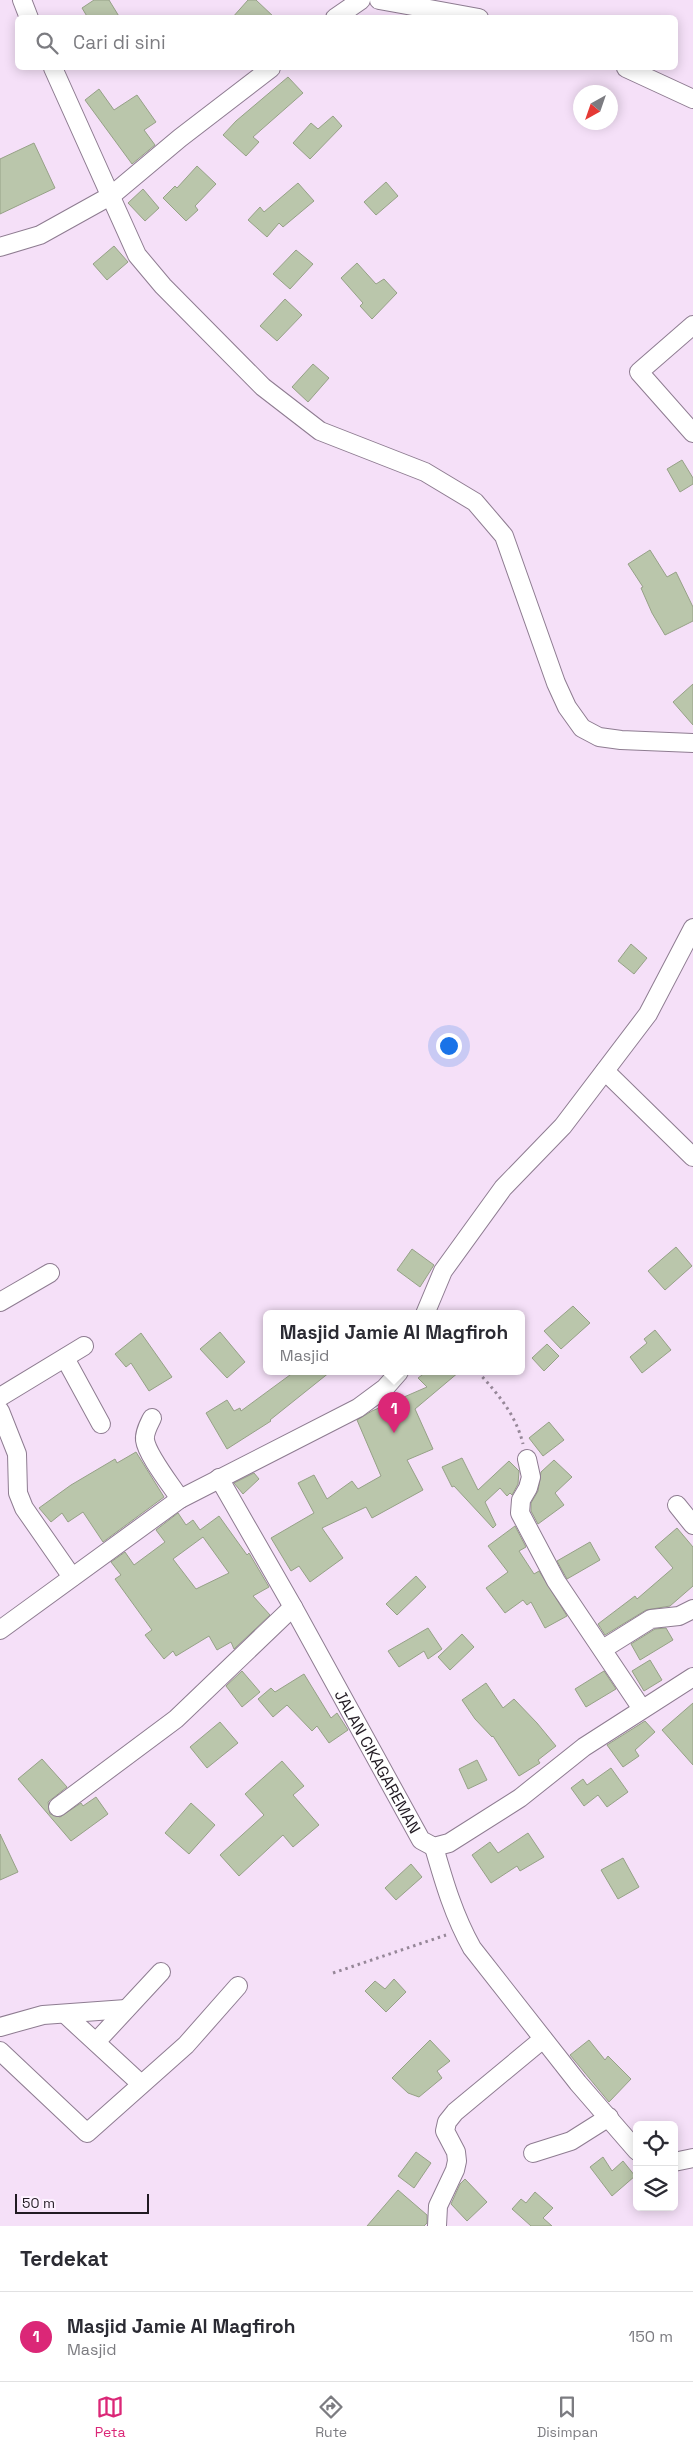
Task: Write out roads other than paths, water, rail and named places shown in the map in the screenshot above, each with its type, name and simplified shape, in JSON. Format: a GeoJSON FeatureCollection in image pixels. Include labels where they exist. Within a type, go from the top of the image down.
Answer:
{"type":"FeatureCollection","features":[{"type":"Feature","properties":{"kind":"street"},"geometry":{"type":"LineString","coordinates":[[22,0],[28,15]]}},
{"type":"Feature","properties":{"kind":"street"},"geometry":{"type":"LineString","coordinates":[[379,0],[462,15]]}},
{"type":"Feature","properties":{"kind":"street"},"geometry":{"type":"LineString","coordinates":[[339,15],[358,1]]}},
{"type":"Feature","properties":{"kind":"street"},"geometry":{"type":"LineString","coordinates":[[54,70],[112,195],[137,255],[147,268],[263,387],[320,431],[425,472],[475,502],[504,536],[556,682],[567,707],[582,728],[599,737],[621,740],[693,743]]}},
{"type":"Feature","properties":{"kind":"street"},"geometry":{"type":"LineString","coordinates":[[0,247],[40,234],[112,195],[268,70]]}},
{"type":"Feature","properties":{"kind":"street"},"geometry":{"type":"LineString","coordinates":[[630,70],[693,99]]}},
{"type":"Feature","properties":{"kind":"street"},"geometry":{"type":"LineString","coordinates":[[693,325],[639,372],[693,433]]}},
{"type":"Feature","properties":{"kind":"street"},"geometry":{"type":"LineString","coordinates":[[427,1310],[443,1271],[503,1188],[563,1126],[648,1014],[693,928]]}},
{"type":"Feature","properties":{"kind":"street"},"geometry":{"type":"LineString","coordinates":[[604,1071],[693,1157]]}},
{"type":"Feature","properties":{"kind":"street"},"geometry":{"type":"LineString","coordinates":[[0,1302],[50,1272]]}},
{"type":"Feature","properties":{"kind":"street"},"geometry":{"type":"LineString","coordinates":[[0,1397],[84,1346]]}},
{"type":"Feature","properties":{"kind":"street"},"geometry":{"type":"LineString","coordinates":[[65,1358],[101,1424]]}},
{"type":"Feature","properties":{"kind":"street"},"geometry":{"type":"LineString","coordinates":[[0,1630],[180,1499],[358,1408],[385,1388],[396,1375]]}},
{"type":"Feature","properties":{"kind":"street"},"geometry":{"type":"LineString","coordinates":[[0,1411],[17,1454],[18,1493],[24,1508],[72,1577]]}},
{"type":"Feature","properties":{"kind":"street"},"geometry":{"type":"LineString","coordinates":[[152,1418],[146,1429],[145,1440],[155,1461],[180,1499]]}},
{"type":"Feature","properties":{"kind":"street"},"geometry":{"type":"LineString","coordinates":[[527,1459],[531,1477],[528,1488],[521,1500],[520,1513],[556,1580],[642,1709]]}},
{"type":"Feature","properties":{"kind":"street","name":"JALAN CIKAGAREMAN"},"geometry":{"type":"LineString","coordinates":[[219,1478],[293,1607],[421,1840],[426,1845],[434,1847],[449,1843],[520,1798],[584,1747],[693,1677]]}},
{"type":"Feature","properties":{"kind":"street"},"geometry":{"type":"LineString","coordinates":[[677,1505],[693,1525]]}},
{"type":"Feature","properties":{"kind":"street"},"geometry":{"type":"LineString","coordinates":[[58,1807],[176,1719],[293,1607]]}},
{"type":"Feature","properties":{"kind":"street"},"geometry":{"type":"LineString","coordinates":[[603,1649],[651,1619],[678,1616],[693,1609]]}},
{"type":"Feature","properties":{"kind":"street"},"geometry":{"type":"LineString","coordinates":[[434,1847],[461,1929],[488,1971],[633,2146]]}},
{"type":"Feature","properties":{"kind":"street"},"geometry":{"type":"LineString","coordinates":[[96,2042],[161,1972]]}},
{"type":"Feature","properties":{"kind":"street"},"geometry":{"type":"LineString","coordinates":[[0,2051],[87,2133],[186,2045],[238,1986]]}},
{"type":"Feature","properties":{"kind":"street"},"geometry":{"type":"LineString","coordinates":[[0,2027],[43,2015],[126,2009]]}},
{"type":"Feature","properties":{"kind":"street"},"geometry":{"type":"LineString","coordinates":[[65,2014],[141,2084]]}},
{"type":"Feature","properties":{"kind":"street"},"geometry":{"type":"LineString","coordinates":[[437,2226],[438,2206],[456,2170],[457,2161],[456,2152],[445,2131],[447,2122],[455,2112],[543,2039]]}},
{"type":"Feature","properties":{"kind":"street"},"geometry":{"type":"LineString","coordinates":[[533,2153],[571,2141],[609,2117]]}},
{"type":"Feature","properties":{"kind":"street"},"geometry":{"type":"LineString","coordinates":[[678,2161],[693,2158]]}},
{"type":"Feature","properties":{"kind":"place","name":"Masjid Jamie Al Magfiroh"},"geometry":{"type":"Point","coordinates":[394,1433]}}]}
